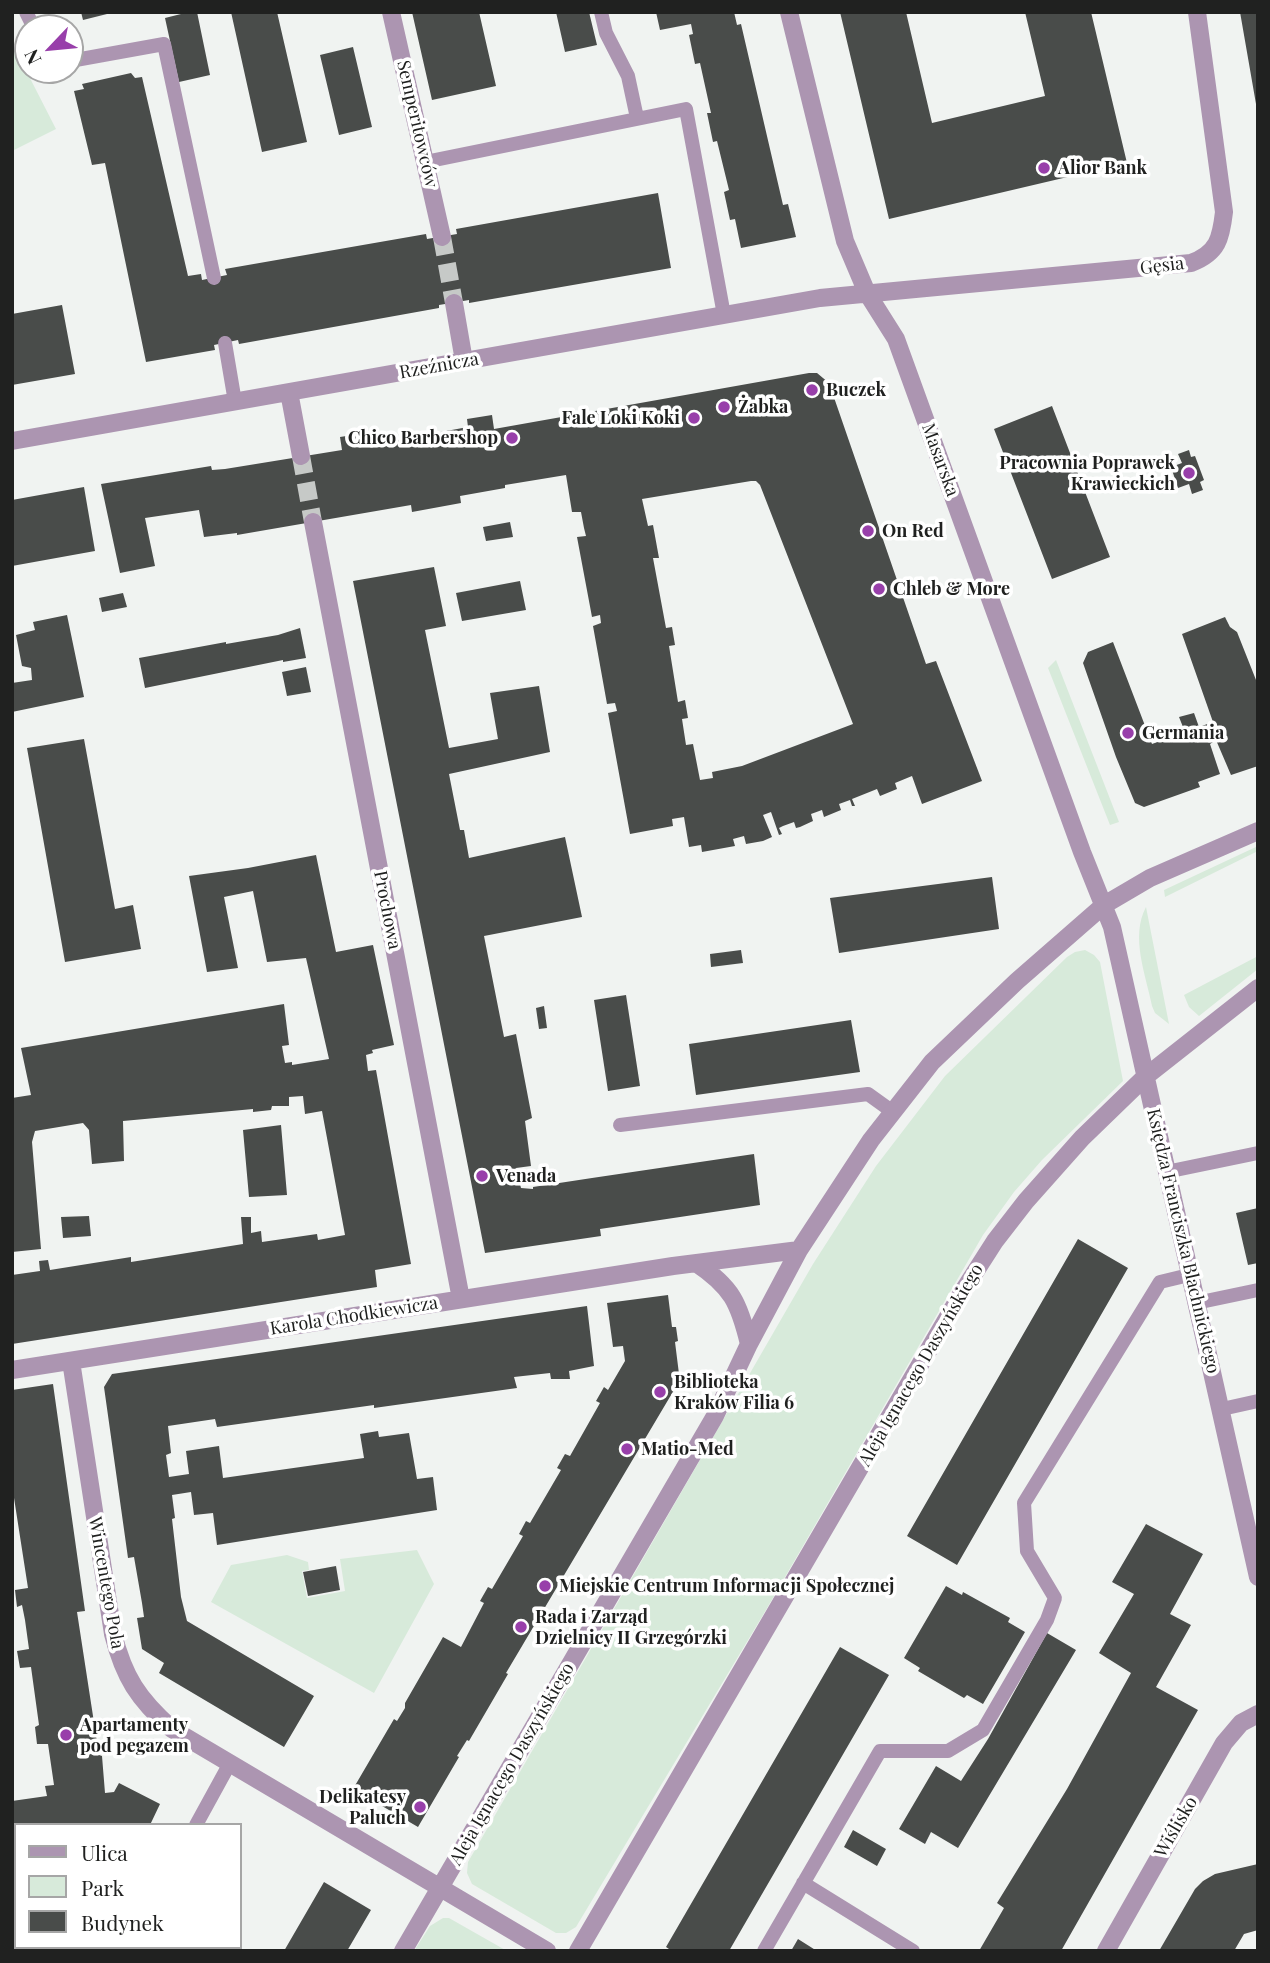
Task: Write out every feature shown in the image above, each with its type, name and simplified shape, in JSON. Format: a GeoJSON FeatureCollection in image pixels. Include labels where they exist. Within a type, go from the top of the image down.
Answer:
{"type":"FeatureCollection","features":[{"type":"Feature","properties":{"kind":"street","name":"Semperitowców"},"geometry":{"type":"LineString","coordinates":[[391,12],[442,237]]}},
{"type":"Feature","properties":{"kind":"street","name":"Masarska"},"geometry":{"type":"LineString","coordinates":[[789,12],[845,241],[867,293],[895,339],[1077,840],[1104,905]]}},
{"type":"Feature","properties":{"kind":"street","name":"Gęsia"},"geometry":{"type":"LineString","coordinates":[[867,293],[1175,266],[1206,257],[1221,234],[1224,212],[1197,12]]}},
{"type":"Feature","properties":{"kind":"street","name":"Rzeźnicza"},"geometry":{"type":"LineString","coordinates":[[12,441],[820,298],[867,293]]}},
{"type":"Feature","properties":{"kind":"street"},"geometry":{"type":"LineString","coordinates":[[453,303],[464,361]]}},
{"type":"Feature","properties":{"kind":"street"},"geometry":{"type":"LineString","coordinates":[[289,392],[301,456]]}},
{"type":"Feature","properties":{"kind":"street","name":"Prochowa"},"geometry":{"type":"LineString","coordinates":[[313,522],[461,1299]]}},
{"type":"Feature","properties":{"kind":"street","name":"Aleja Ignacego Daszyńskiego"},"geometry":{"type":"LineString","coordinates":[[403,1951],[715,1416],[749,1344],[799,1250],[893,1111],[932,1062],[1104,905],[1150,878],[1258,831]]}},
{"type":"Feature","properties":{"kind":"street","name":"Księdza Franciszka Blachnickiego"},"geometry":{"type":"LineString","coordinates":[[1104,905],[1112,927],[1189,1275],[1254,1547],[1258,1577]]}},
{"type":"Feature","properties":{"kind":"street","name":"Aleja Ignacego Daszyńskiego"},"geometry":{"type":"LineString","coordinates":[[578,1951],[963,1291],[995,1241],[1026,1201],[1082,1138],[1145,1077],[1258,988]]}},
{"type":"Feature","properties":{"kind":"street","name":"Karola Chodkiewicza"},"geometry":{"type":"LineString","coordinates":[[12,1370],[696,1263],[799,1250]]}},
{"type":"Feature","properties":{"kind":"street"},"geometry":{"type":"LineString","coordinates":[[696,1263],[719,1279],[733,1299],[743,1316],[749,1344]]}},
{"type":"Feature","properties":{"kind":"street","name":"Wincentego Pola"},"geometry":{"type":"LineString","coordinates":[[71,1361],[113,1634],[120,1661],[134,1689],[151,1711],[172,1729],[547,1951]]}},
{"type":"Feature","properties":{"kind":"street","name":"Wiślisko"},"geometry":{"type":"LineString","coordinates":[[1106,1951],[1224,1743],[1241,1723],[1258,1714]]}},
{"type":"Feature","properties":{"kind":"lane"},"geometry":{"type":"LineString","coordinates":[[601,12],[606,33],[628,76],[637,118]]}},
{"type":"Feature","properties":{"kind":"lane"},"geometry":{"type":"LineString","coordinates":[[84,58],[164,44],[214,278]]}},
{"type":"Feature","properties":{"kind":"lane"},"geometry":{"type":"LineString","coordinates":[[425,162],[686,109],[724,315]]}},
{"type":"Feature","properties":{"kind":"lane"},"geometry":{"type":"LineString","coordinates":[[225,343],[235,402]]}},
{"type":"Feature","properties":{"kind":"lane"},"geometry":{"type":"LineString","coordinates":[[620,1125],[868,1094],[893,1111]]}},
{"type":"Feature","properties":{"kind":"lane"},"geometry":{"type":"LineString","coordinates":[[1166,1172],[1258,1153]]}},
{"type":"Feature","properties":{"kind":"lane"},"geometry":{"type":"LineString","coordinates":[[764,1951],[880,1751],[948,1751],[983,1730],[1049,1615],[1055,1598],[1027,1551],[1024,1503],[1160,1282],[1189,1275]]}},
{"type":"Feature","properties":{"kind":"lane"},"geometry":{"type":"LineString","coordinates":[[1196,1303],[1258,1290]]}},
{"type":"Feature","properties":{"kind":"lane"},"geometry":{"type":"LineString","coordinates":[[1222,1409],[1258,1401]]}},
{"type":"Feature","properties":{"kind":"lane"},"geometry":{"type":"LineString","coordinates":[[197,1823],[229,1763]]}},
{"type":"Feature","properties":{"kind":"lane"},"geometry":{"type":"LineString","coordinates":[[803,1883],[913,1951]]}},
{"type":"Feature","properties":{"kind":"green space"},"geometry":{"type":"Polygon","coordinates":[[[12,43],[14,84],[33,84],[56,129],[12,151],[12,43]]]}},
{"type":"Feature","properties":{"kind":"green space"},"geometry":{"type":"Polygon","coordinates":[[[1056,660],[1119,822],[1110,825],[1048,668],[1056,660]]]}},
{"type":"Feature","properties":{"kind":"green space"},"geometry":{"type":"Polygon","coordinates":[[[1258,846],[1258,851],[1165,897],[1164,890],[1258,846]]]}},
{"type":"Feature","properties":{"kind":"green space"},"geometry":{"type":"Polygon","coordinates":[[[1146,907],[1169,1024],[1155,1013],[1143,969],[1139,931],[1146,907]]]}},
{"type":"Feature","properties":{"kind":"green space"},"geometry":{"type":"Polygon","coordinates":[[[1085,950],[1100,962],[1123,1081],[1042,1160],[1014,1192],[983,1235],[763,1615],[576,1927],[566,1933],[556,1933],[472,1884],[467,1873],[468,1862],[813,1264],[876,1166],[945,1076],[1067,957],[1085,950]]]}},
{"type":"Feature","properties":{"kind":"green space"},"geometry":{"type":"Polygon","coordinates":[[[1258,956],[1258,969],[1199,1016],[1189,1007],[1184,995],[1258,956]]]}},
{"type":"Feature","properties":{"kind":"green space"},"geometry":{"type":"Polygon","coordinates":[[[417,1550],[434,1584],[374,1693],[211,1602],[231,1565],[287,1555],[308,1562],[309,1570],[302,1571],[307,1598],[345,1591],[340,1559],[417,1550]]]}},
{"type":"Feature","properties":{"kind":"green space"},"geometry":{"type":"Polygon","coordinates":[[[443,1918],[449,1918],[507,1951],[414,1951],[430,1926],[443,1918]]]}},
{"type":"Feature","properties":{"kind":"building"},"geometry":{"type":"Polygon","coordinates":[[[111,12],[84,20],[84,14],[82,14],[111,12]]]}},
{"type":"Feature","properties":{"kind":"building"},"geometry":{"type":"Polygon","coordinates":[[[197,12],[210,75],[179,82],[165,18],[197,12]]]}},
{"type":"Feature","properties":{"kind":"building"},"geometry":{"type":"Polygon","coordinates":[[[231,12],[277,12],[307,142],[262,152],[231,12]]]}},
{"type":"Feature","properties":{"kind":"building"},"geometry":{"type":"Polygon","coordinates":[[[412,12],[479,12],[496,86],[432,100],[412,12]]]}},
{"type":"Feature","properties":{"kind":"building"},"geometry":{"type":"Polygon","coordinates":[[[556,12],[589,12],[597,45],[565,52],[556,12]]]}},
{"type":"Feature","properties":{"kind":"building"},"geometry":{"type":"Polygon","coordinates":[[[656,12],[734,12],[737,25],[741,24],[783,205],[788,204],[796,237],[741,248],[735,219],[730,220],[724,192],[729,190],[717,141],[713,142],[707,113],[711,113],[700,63],[695,64],[689,35],[693,34],[691,24],[660,30],[656,12]]]}},
{"type":"Feature","properties":{"kind":"building"},"geometry":{"type":"Polygon","coordinates":[[[840,12],[906,12],[932,123],[1045,96],[1025,12],[1091,12],[1127,163],[889,219],[840,12]]]}},
{"type":"Feature","properties":{"kind":"building"},"geometry":{"type":"Polygon","coordinates":[[[1240,12],[1258,12],[1256,104],[1240,12]]]}},
{"type":"Feature","properties":{"kind":"building"},"geometry":{"type":"Polygon","coordinates":[[[353,47],[372,127],[339,135],[320,55],[353,47]]]}},
{"type":"Feature","properties":{"kind":"building"},"geometry":{"type":"Polygon","coordinates":[[[131,73],[135,78],[142,77],[188,276],[201,274],[202,280],[227,275],[225,269],[426,234],[427,239],[457,234],[456,229],[658,193],[671,268],[469,303],[469,300],[439,305],[439,308],[239,344],[238,340],[214,345],[215,350],[146,362],[105,163],[92,165],[74,91],[84,89],[84,84],[131,73]]]}},
{"type":"Feature","properties":{"kind":"building"},"geometry":{"type":"Polygon","coordinates":[[[62,305],[75,374],[12,385],[12,314],[62,305]]]}},
{"type":"Feature","properties":{"kind":"building"},"geometry":{"type":"Polygon","coordinates":[[[817,373],[829,383],[926,664],[936,661],[982,781],[922,804],[912,776],[895,783],[897,789],[880,796],[877,789],[852,799],[855,806],[852,806],[850,800],[839,804],[841,810],[824,817],[822,810],[811,814],[813,821],[800,827],[796,828],[794,822],[783,826],[779,828],[782,834],[779,835],[771,812],[763,815],[772,837],[746,844],[744,836],[733,839],[735,846],[702,852],[701,845],[689,847],[684,817],[672,819],[673,826],[630,834],[608,713],[617,711],[615,703],[607,704],[593,626],[601,623],[600,615],[592,617],[577,537],[586,536],[581,512],[572,512],[566,475],[505,485],[505,488],[460,496],[461,503],[412,512],[411,505],[237,535],[204,537],[199,510],[145,518],[155,566],[120,573],[101,484],[211,466],[212,470],[225,469],[342,450],[340,437],[372,432],[375,444],[468,427],[467,419],[492,415],[494,429],[817,373]],[[756,481],[642,499],[648,526],[653,525],[659,558],[653,558],[666,628],[672,627],[675,645],[669,646],[678,702],[685,700],[688,718],[682,719],[686,745],[693,744],[700,780],[713,778],[712,772],[742,766],[853,724],[760,485],[756,481]]]}},
{"type":"Feature","properties":{"kind":"building"},"geometry":{"type":"Polygon","coordinates":[[[1052,406],[1110,557],[1052,579],[994,429],[1052,406]]]}},
{"type":"Feature","properties":{"kind":"building"},"geometry":{"type":"Polygon","coordinates":[[[1189,450],[1191,457],[1195,456],[1204,480],[1200,482],[1203,490],[1192,494],[1189,484],[1178,488],[1171,467],[1182,463],[1178,454],[1189,450]]]}},
{"type":"Feature","properties":{"kind":"building"},"geometry":{"type":"Polygon","coordinates":[[[84,487],[95,551],[12,566],[12,500],[84,487]]]}},
{"type":"Feature","properties":{"kind":"building"},"geometry":{"type":"Polygon","coordinates":[[[510,522],[513,537],[486,541],[483,527],[510,522]]]}},
{"type":"Feature","properties":{"kind":"building"},"geometry":{"type":"Polygon","coordinates":[[[434,567],[446,626],[425,630],[449,748],[498,739],[490,693],[539,686],[550,752],[449,774],[460,830],[464,830],[469,858],[565,837],[582,917],[484,936],[504,1037],[516,1034],[532,1118],[525,1121],[531,1166],[516,1168],[521,1188],[533,1189],[754,1154],[760,1205],[600,1229],[601,1236],[485,1253],[353,581],[434,567]]]}},
{"type":"Feature","properties":{"kind":"building"},"geometry":{"type":"Polygon","coordinates":[[[520,581],[526,610],[462,621],[456,593],[520,581]]]}},
{"type":"Feature","properties":{"kind":"building"},"geometry":{"type":"Polygon","coordinates":[[[123,593],[127,607],[102,612],[99,598],[123,593]]]}},
{"type":"Feature","properties":{"kind":"building"},"geometry":{"type":"Polygon","coordinates":[[[67,615],[84,697],[12,712],[12,683],[32,680],[31,668],[22,666],[16,635],[35,630],[33,622],[67,615]]]}},
{"type":"Feature","properties":{"kind":"building"},"geometry":{"type":"Polygon","coordinates":[[[1225,617],[1230,627],[1237,632],[1258,685],[1258,766],[1231,775],[1216,740],[1210,744],[1220,774],[1198,782],[1200,787],[1144,807],[1135,803],[1083,663],[1088,652],[1113,642],[1152,744],[1185,732],[1179,717],[1194,713],[1199,727],[1213,722],[1182,634],[1225,617]]]}},
{"type":"Feature","properties":{"kind":"building"},"geometry":{"type":"Polygon","coordinates":[[[300,628],[306,658],[283,660],[145,688],[139,658],[278,635],[300,628]]]}},
{"type":"Feature","properties":{"kind":"building"},"geometry":{"type":"Polygon","coordinates":[[[306,667],[311,692],[287,696],[282,672],[306,667]]]}},
{"type":"Feature","properties":{"kind":"building"},"geometry":{"type":"Polygon","coordinates":[[[84,739],[115,909],[133,905],[141,949],[65,962],[27,748],[84,739]]]}},
{"type":"Feature","properties":{"kind":"building"},"geometry":{"type":"Polygon","coordinates":[[[316,855],[336,952],[373,945],[394,1045],[372,1050],[373,1053],[366,1055],[368,1071],[376,1070],[411,1264],[375,1270],[377,1287],[12,1344],[12,1275],[40,1271],[39,1261],[48,1260],[50,1270],[131,1257],[131,1262],[243,1244],[241,1217],[251,1217],[251,1233],[261,1231],[262,1242],[317,1234],[318,1240],[345,1235],[322,1111],[305,1114],[303,1096],[289,1097],[289,1106],[272,1106],[271,1110],[253,1112],[253,1109],[123,1121],[124,1161],[92,1164],[89,1130],[83,1123],[35,1131],[32,1142],[41,1249],[12,1252],[12,1098],[31,1095],[21,1048],[284,1004],[289,1045],[282,1046],[285,1063],[292,1062],[292,1065],[329,1059],[306,958],[267,962],[253,891],[224,897],[238,968],[207,972],[189,876],[316,855]]]}},
{"type":"Feature","properties":{"kind":"building"},"geometry":{"type":"Polygon","coordinates":[[[992,877],[999,929],[839,953],[830,898],[992,877]]]}},
{"type":"Feature","properties":{"kind":"building"},"geometry":{"type":"Polygon","coordinates":[[[741,950],[743,963],[711,967],[710,954],[741,950]]]}},
{"type":"Feature","properties":{"kind":"building"},"geometry":{"type":"Polygon","coordinates":[[[626,995],[640,1086],[608,1091],[594,1000],[626,995]]]}},
{"type":"Feature","properties":{"kind":"building"},"geometry":{"type":"Polygon","coordinates":[[[544,1006],[547,1028],[539,1029],[536,1008],[544,1006]]]}},
{"type":"Feature","properties":{"kind":"building"},"geometry":{"type":"Polygon","coordinates":[[[851,1020],[860,1072],[696,1095],[689,1044],[851,1020]]]}},
{"type":"Feature","properties":{"kind":"building"},"geometry":{"type":"Polygon","coordinates":[[[281,1125],[287,1195],[249,1197],[243,1130],[281,1125]]]}},
{"type":"Feature","properties":{"kind":"building"},"geometry":{"type":"Polygon","coordinates":[[[1258,1208],[1258,1263],[1248,1265],[1236,1213],[1258,1208]]]}},
{"type":"Feature","properties":{"kind":"building"},"geometry":{"type":"Polygon","coordinates":[[[89,1216],[91,1236],[63,1238],[61,1217],[89,1216]]]}},
{"type":"Feature","properties":{"kind":"building"},"geometry":{"type":"Polygon","coordinates":[[[1078,1239],[1128,1268],[957,1565],[907,1536],[1078,1239]]]}},
{"type":"Feature","properties":{"kind":"building"},"geometry":{"type":"Polygon","coordinates":[[[668,1295],[672,1327],[676,1327],[678,1341],[675,1342],[679,1374],[672,1389],[674,1390],[506,1673],[508,1674],[469,1741],[467,1740],[457,1756],[459,1757],[418,1827],[353,1789],[394,1719],[397,1721],[405,1708],[405,1703],[443,1637],[461,1647],[484,1603],[480,1601],[488,1587],[492,1589],[523,1536],[519,1534],[526,1521],[530,1523],[561,1470],[557,1468],[565,1454],[570,1456],[600,1403],[596,1401],[604,1387],[608,1390],[625,1361],[623,1346],[613,1347],[607,1303],[668,1295]]]}},
{"type":"Feature","properties":{"kind":"building"},"geometry":{"type":"Polygon","coordinates":[[[587,1306],[594,1366],[569,1371],[570,1379],[551,1379],[550,1373],[514,1377],[517,1388],[217,1427],[215,1419],[168,1426],[171,1453],[166,1455],[169,1477],[189,1474],[186,1451],[219,1446],[223,1478],[364,1458],[360,1434],[378,1431],[379,1437],[409,1433],[417,1479],[433,1477],[437,1510],[217,1545],[213,1513],[194,1515],[191,1492],[172,1495],[175,1518],[172,1519],[181,1597],[187,1621],[314,1696],[284,1747],[159,1673],[164,1663],[142,1649],[137,1618],[144,1617],[134,1557],[128,1558],[104,1387],[112,1374],[587,1306]]]}},
{"type":"Feature","properties":{"kind":"building"},"geometry":{"type":"Polygon","coordinates":[[[53,1384],[85,1611],[77,1612],[99,1755],[102,1756],[105,1793],[114,1792],[119,1783],[160,1804],[151,1823],[14,1823],[12,1857],[12,1801],[47,1796],[45,1786],[54,1785],[48,1744],[37,1744],[35,1727],[39,1725],[31,1667],[20,1668],[17,1651],[29,1649],[22,1605],[17,1607],[15,1590],[28,1588],[12,1485],[12,1390],[53,1384]]]}},
{"type":"Feature","properties":{"kind":"building"},"geometry":{"type":"Polygon","coordinates":[[[1146,1524],[1203,1554],[1170,1614],[1191,1625],[1156,1687],[1198,1710],[1061,1951],[979,1951],[1004,1908],[997,1903],[1067,1789],[1131,1673],[1099,1653],[1134,1594],[1112,1582],[1146,1524]]]}},
{"type":"Feature","properties":{"kind":"building"},"geometry":{"type":"Polygon","coordinates":[[[336,1566],[340,1590],[308,1596],[303,1572],[336,1566]]]}},
{"type":"Feature","properties":{"kind":"building"},"geometry":{"type":"Polygon","coordinates":[[[946,1586],[962,1595],[963,1592],[1010,1618],[1008,1622],[1025,1632],[983,1704],[967,1695],[964,1698],[918,1671],[920,1668],[904,1658],[946,1586]]]}},
{"type":"Feature","properties":{"kind":"building"},"geometry":{"type":"Polygon","coordinates":[[[1047,1633],[1076,1650],[958,1848],[931,1832],[925,1844],[899,1829],[936,1766],[961,1781],[988,1739],[1047,1633]]]}},
{"type":"Feature","properties":{"kind":"building"},"geometry":{"type":"Polygon","coordinates":[[[840,1647],[889,1675],[729,1951],[672,1951],[666,1947],[840,1647]]]}},
{"type":"Feature","properties":{"kind":"building"},"geometry":{"type":"Polygon","coordinates":[[[853,1830],[886,1849],[877,1866],[844,1847],[853,1830]]]}},
{"type":"Feature","properties":{"kind":"building"},"geometry":{"type":"Polygon","coordinates":[[[1258,1864],[1258,1930],[1244,1934],[1234,1951],[1159,1951],[1195,1889],[1203,1881],[1215,1874],[1258,1864]]]}},
{"type":"Feature","properties":{"kind":"building"},"geometry":{"type":"Polygon","coordinates":[[[324,1882],[371,1910],[347,1951],[284,1951],[324,1882]]]}},
{"type":"Feature","properties":{"kind":"building"},"geometry":{"type":"Polygon","coordinates":[[[798,1939],[817,1951],[791,1951],[798,1939]]]}},
{"type":"Feature","properties":{"kind":"tunnel"},"geometry":{"type":"LineString","coordinates":[[442,237],[454,303]]}},
{"type":"Feature","properties":{"kind":"tunnel"},"geometry":{"type":"LineString","coordinates":[[301,456],[313,522]]}},
{"type":"Feature","properties":{"kind":"place","name":"Alior Bank"},"geometry":{"type":"Point","coordinates":[1044,168]}},
{"type":"Feature","properties":{"kind":"place","name":"Buczek"},"geometry":{"type":"Point","coordinates":[812,390]}},
{"type":"Feature","properties":{"kind":"place","name":"Żabka"},"geometry":{"type":"Point","coordinates":[724,407]}},
{"type":"Feature","properties":{"kind":"place","name":"Fale Loki Koki"},"geometry":{"type":"Point","coordinates":[694,418]}},
{"type":"Feature","properties":{"kind":"place","name":"Chico Barbershop"},"geometry":{"type":"Point","coordinates":[512,438]}},
{"type":"Feature","properties":{"kind":"place","name":"Pracownia Poprawek Krawieckich"},"geometry":{"type":"Point","coordinates":[1189,473]}},
{"type":"Feature","properties":{"kind":"place","name":"On Red"},"geometry":{"type":"Point","coordinates":[868,531]}},
{"type":"Feature","properties":{"kind":"place","name":"Chleb & More"},"geometry":{"type":"Point","coordinates":[879,589]}},
{"type":"Feature","properties":{"kind":"place","name":"Germania"},"geometry":{"type":"Point","coordinates":[1128,733]}},
{"type":"Feature","properties":{"kind":"place","name":"Venada"},"geometry":{"type":"Point","coordinates":[482,1176]}},
{"type":"Feature","properties":{"kind":"place","name":"Biblioteka Kraków Filia 6"},"geometry":{"type":"Point","coordinates":[660,1392]}},
{"type":"Feature","properties":{"kind":"place","name":"Matio-Med"},"geometry":{"type":"Point","coordinates":[627,1449]}},
{"type":"Feature","properties":{"kind":"place","name":"Miejskie Centrum Informacji Społecznej"},"geometry":{"type":"Point","coordinates":[545,1586]}},
{"type":"Feature","properties":{"kind":"place","name":"Rada i Zarząd Dzielnicy II Grzegórzki"},"geometry":{"type":"Point","coordinates":[521,1627]}},
{"type":"Feature","properties":{"kind":"place","name":"Apartamenty pod pegazem"},"geometry":{"type":"Point","coordinates":[66,1735]}},
{"type":"Feature","properties":{"kind":"place","name":"Delikatesy Paluch"},"geometry":{"type":"Point","coordinates":[420,1807]}}]}
